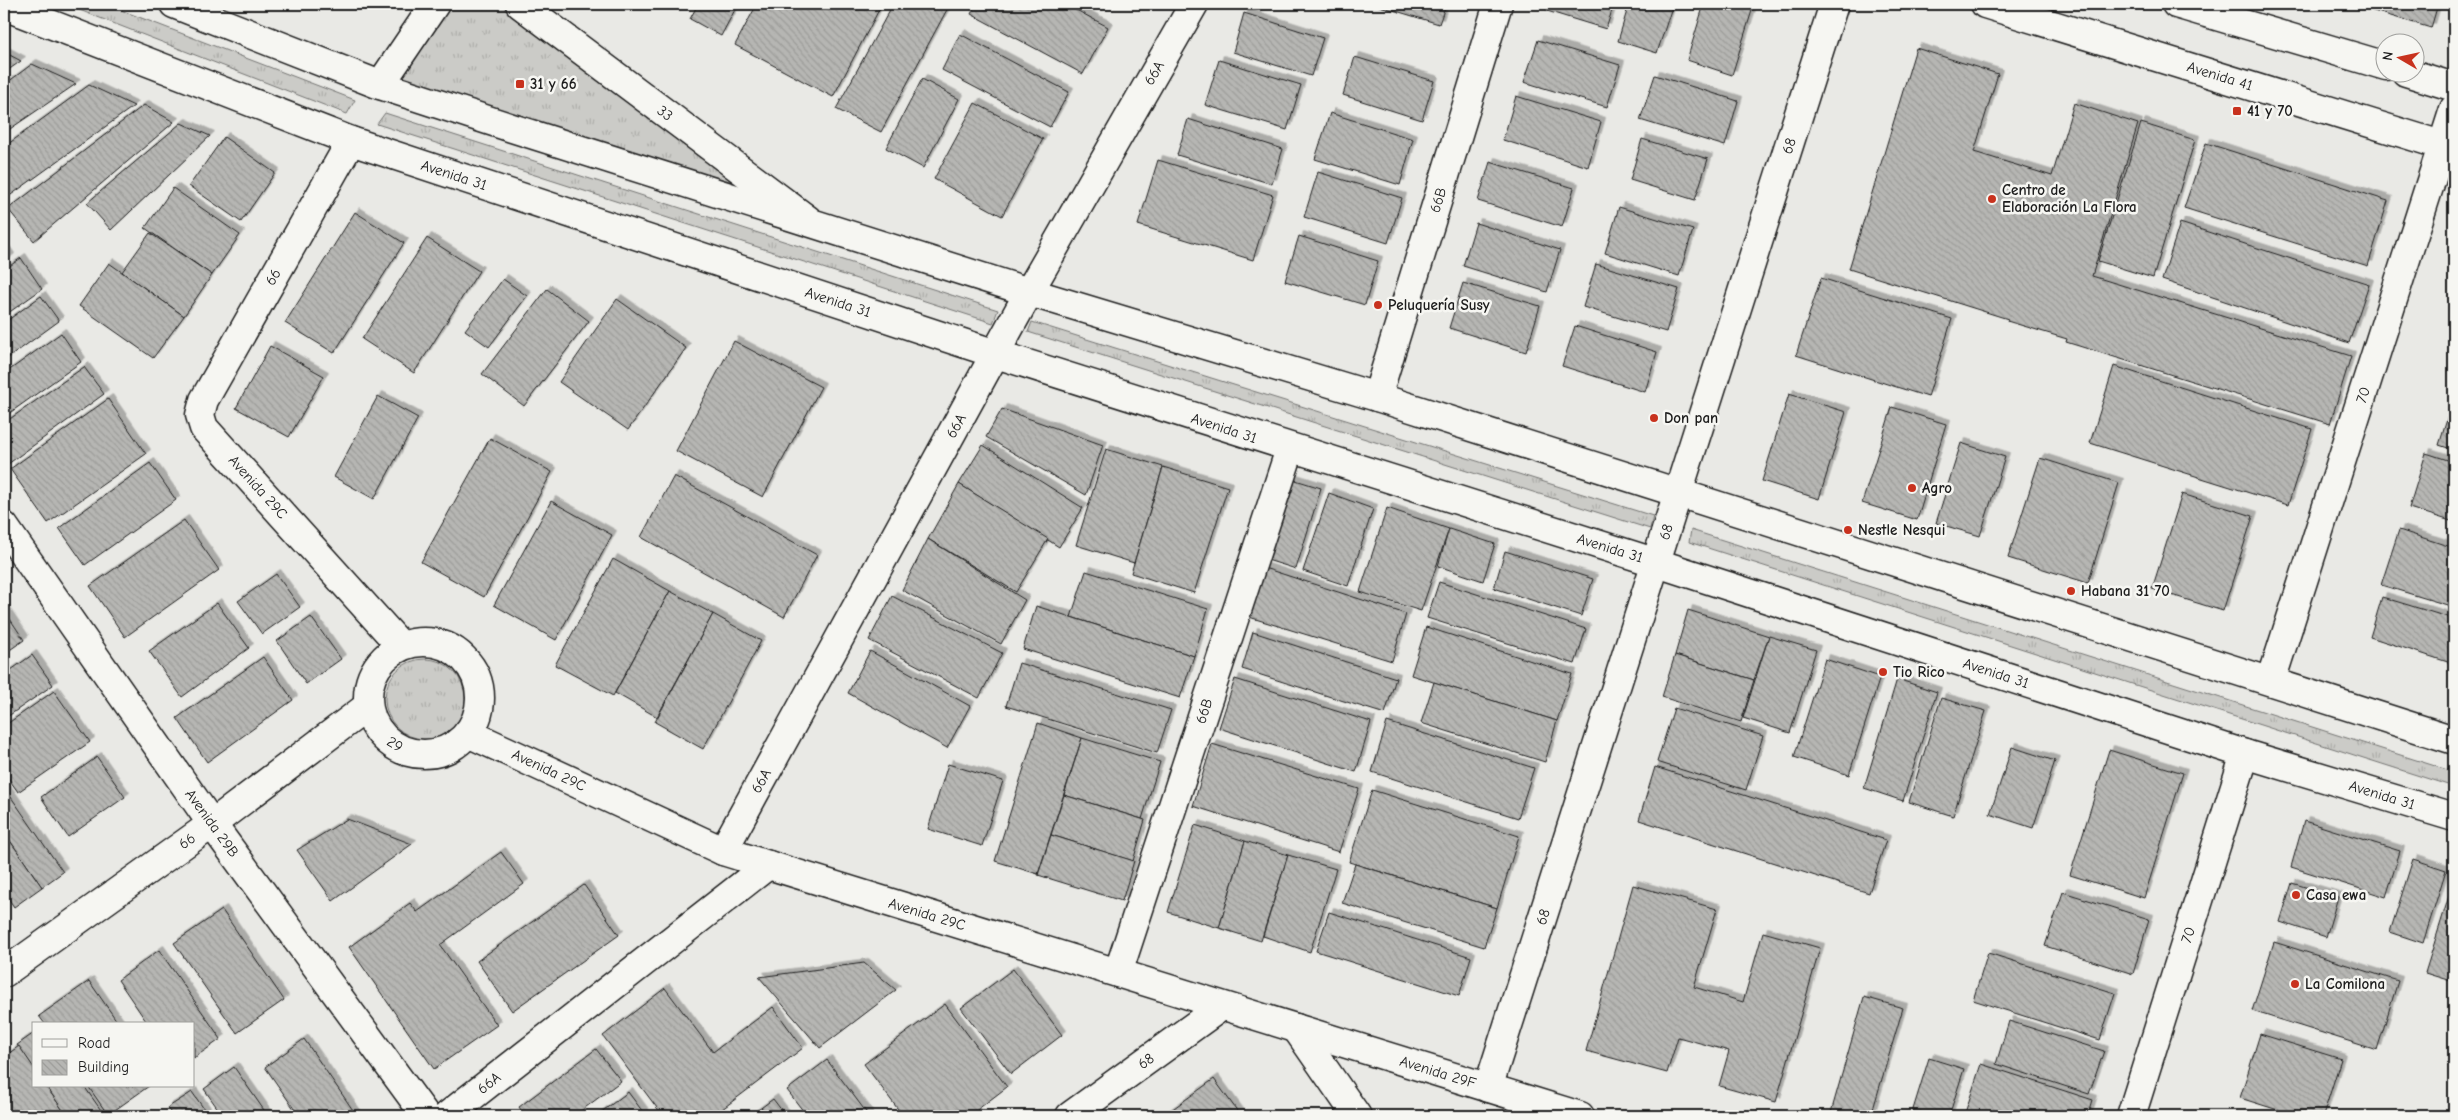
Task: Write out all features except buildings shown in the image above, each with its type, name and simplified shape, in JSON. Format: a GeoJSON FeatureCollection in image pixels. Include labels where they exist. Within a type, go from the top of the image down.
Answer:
{"type":"FeatureCollection","features":[{"type":"Feature","properties":{"kind":"street"},"geometry":{"type":"LineString","coordinates":[[174,4],[380,85],[1029,292],[1377,397],[1678,492],[2454,740]]}},
{"type":"Feature","properties":{"kind":"street"},"geometry":{"type":"LineString","coordinates":[[380,85],[435,4]]}},
{"type":"Feature","properties":{"kind":"street","name":"33"},"geometry":{"type":"LineString","coordinates":[[520,4],[809,221]]}},
{"type":"Feature","properties":{"kind":"street","name":"66A"},"geometry":{"type":"LineString","coordinates":[[723,851],[1029,292],[1194,4]]}},
{"type":"Feature","properties":{"kind":"street","name":"66B"},"geometry":{"type":"LineString","coordinates":[[1377,397],[1498,4]]}},
{"type":"Feature","properties":{"kind":"street","name":"68"},"geometry":{"type":"LineString","coordinates":[[1488,1088],[1834,4]]}},
{"type":"Feature","properties":{"kind":"street","name":"Avenida 41"},"geometry":{"type":"LineString","coordinates":[[1985,4],[2449,147]]}},
{"type":"Feature","properties":{"kind":"street"},"geometry":{"type":"LineString","coordinates":[[2176,4],[2376,63]]}},
{"type":"Feature","properties":{"kind":"street","name":"Avenida 31"},"geometry":{"type":"LineString","coordinates":[[4,6],[351,141],[1290,449],[1656,563],[2245,754],[2454,817]]}},
{"type":"Feature","properties":{"kind":"street"},"geometry":{"type":"LineString","coordinates":[[2426,78],[2454,87]]}},
{"type":"Feature","properties":{"kind":"street","name":"70"},"geometry":{"type":"LineString","coordinates":[[2271,681],[2449,147],[2454,109]]}},
{"type":"Feature","properties":{"kind":"street","name":"66"},"geometry":{"type":"LineString","coordinates":[[200,415],[204,400],[351,141]]}},
{"type":"Feature","properties":{"kind":"street","name":"Avenida 29C"},"geometry":{"type":"LineString","coordinates":[[200,415],[204,428],[401,646]]}},
{"type":"Feature","properties":{"kind":"street","name":"66B"},"geometry":{"type":"LineString","coordinates":[[1118,973],[1290,449]]}},
{"type":"Feature","properties":{"kind":"street","name":"Avenida 29B"},"geometry":{"type":"LineString","coordinates":[[4,527],[212,824],[426,1116]]}},
{"type":"Feature","properties":{"kind":"street","name":"29"},"geometry":{"type":"LineString","coordinates":[[418,642],[436,643],[453,650],[467,661],[476,677],[480,696],[477,716],[468,733],[453,746],[436,754],[416,754],[399,749],[384,738],[373,724],[368,706],[368,688],[375,671],[386,656],[401,646],[418,642]]}},
{"type":"Feature","properties":{"kind":"street","name":"66"},"geometry":{"type":"LineString","coordinates":[[4,972],[212,824],[368,706]]}},
{"type":"Feature","properties":{"kind":"street","name":"Avenida 29C"},"geometry":{"type":"LineString","coordinates":[[468,733],[723,851],[1296,1028]]}},
{"type":"Feature","properties":{"kind":"street","name":"70"},"geometry":{"type":"LineString","coordinates":[[2131,1116],[2245,754]]}},
{"type":"Feature","properties":{"kind":"street","name":"66A"},"geometry":{"type":"LineString","coordinates":[[447,1116],[768,865]]}},
{"type":"Feature","properties":{"kind":"street","name":"68"},"geometry":{"type":"LineString","coordinates":[[1070,1116],[1222,1006]]}},
{"type":"Feature","properties":{"kind":"street"},"geometry":{"type":"LineString","coordinates":[[1296,1028],[1357,1116]]}},
{"type":"Feature","properties":{"kind":"street","name":"Avenida 29F"},"geometry":{"type":"LineString","coordinates":[[1296,1028],[1580,1116]]}},
{"type":"Feature","properties":{"kind":"green space"},"geometry":{"type":"Polygon","coordinates":[[[64,4],[105,4],[355,100],[347,114],[64,4]]]}},
{"type":"Feature","properties":{"kind":"green space"},"geometry":{"type":"Polygon","coordinates":[[[435,4],[520,4],[809,221],[380,85],[435,4]]]}},
{"type":"Feature","properties":{"kind":"green space"},"geometry":{"type":"Polygon","coordinates":[[[385,113],[998,310],[993,323],[377,124],[385,113]]]}},
{"type":"Feature","properties":{"kind":"green space"},"geometry":{"type":"Polygon","coordinates":[[[1032,322],[1653,516],[1650,529],[1028,332],[1032,322]]]}},
{"type":"Feature","properties":{"kind":"green space"},"geometry":{"type":"Polygon","coordinates":[[[1691,530],[2454,772],[2454,787],[1689,542],[1691,530]]]}},
{"type":"Feature","properties":{"kind":"green space"},"geometry":{"type":"Polygon","coordinates":[[[425,659],[440,662],[453,671],[462,684],[465,699],[462,714],[453,727],[440,736],[425,739],[410,736],[397,727],[388,714],[385,699],[388,684],[397,671],[410,662],[425,659]]]}},
{"type":"Feature","properties":{"kind":"place","name":"31 y 66"},"geometry":{"type":"Point","coordinates":[520,84]}},
{"type":"Feature","properties":{"kind":"place","name":"41 y 70"},"geometry":{"type":"Point","coordinates":[2237,111]}},
{"type":"Feature","properties":{"kind":"place","name":"Centro de Elaboración La Flora"},"geometry":{"type":"Point","coordinates":[1992,199]}},
{"type":"Feature","properties":{"kind":"place","name":"Peluquería Susy"},"geometry":{"type":"Point","coordinates":[1378,305]}},
{"type":"Feature","properties":{"kind":"place","name":"Don pan"},"geometry":{"type":"Point","coordinates":[1654,418]}},
{"type":"Feature","properties":{"kind":"place","name":"Agro"},"geometry":{"type":"Point","coordinates":[1912,488]}},
{"type":"Feature","properties":{"kind":"place","name":"Nestle Nesqui"},"geometry":{"type":"Point","coordinates":[1848,530]}},
{"type":"Feature","properties":{"kind":"place","name":"Habana 31 70"},"geometry":{"type":"Point","coordinates":[2071,591]}},
{"type":"Feature","properties":{"kind":"place","name":"Tio Rico"},"geometry":{"type":"Point","coordinates":[1883,672]}},
{"type":"Feature","properties":{"kind":"place","name":"Casa ewa"},"geometry":{"type":"Point","coordinates":[2296,895]}},
{"type":"Feature","properties":{"kind":"place","name":"La Comilona"},"geometry":{"type":"Point","coordinates":[2295,984]}}]}
